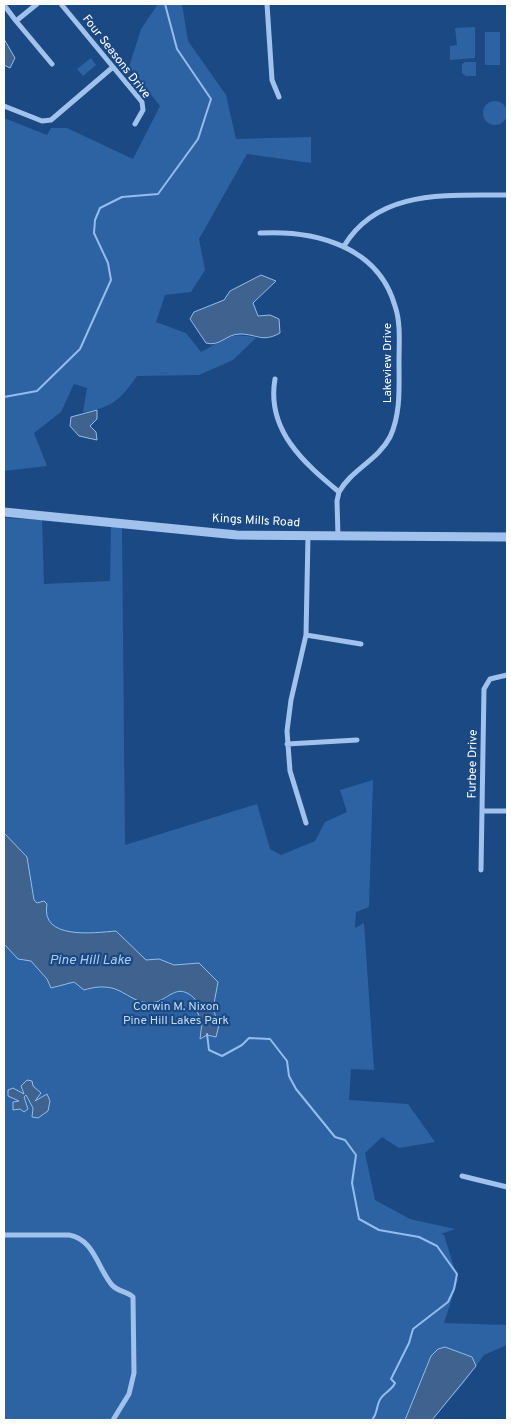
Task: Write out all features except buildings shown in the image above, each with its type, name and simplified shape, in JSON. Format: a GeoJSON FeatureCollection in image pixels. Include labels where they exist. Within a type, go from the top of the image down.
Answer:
{"type":"FeatureCollection","features":[{"type":"Feature","properties":{"kind":"street"},"geometry":{"type":"LineString","coordinates":[[16,20],[37,4]]}},
{"type":"Feature","properties":{"kind":"street"},"geometry":{"type":"LineString","coordinates":[[267,4],[272,80],[279,97]]}},
{"type":"Feature","properties":{"kind":"street"},"geometry":{"type":"LineString","coordinates":[[4,5],[52,64]]}},
{"type":"Feature","properties":{"kind":"street","name":"Four Seasons Drive"},"geometry":{"type":"LineString","coordinates":[[64,5],[143,105],[143,110],[134,124]]}},
{"type":"Feature","properties":{"kind":"street"},"geometry":{"type":"LineString","coordinates":[[4,106],[42,121],[51,120],[113,67]]}},
{"type":"Feature","properties":{"kind":"street"},"geometry":{"type":"LineString","coordinates":[[344,246],[355,230],[373,216],[404,200],[422,197],[507,195]]}},
{"type":"Feature","properties":{"kind":"street","name":"Lakeview Drive"},"geometry":{"type":"LineString","coordinates":[[260,233],[286,232],[318,236],[344,246],[375,270],[388,289],[396,306],[399,333],[399,396],[394,428],[386,444],[339,492]]}},
{"type":"Feature","properties":{"kind":"street"},"geometry":{"type":"LineString","coordinates":[[275,379],[274,402],[285,437],[298,456],[339,492],[337,501],[338,536]]}},
{"type":"Feature","properties":{"kind":"street","name":"Kings Mills Road"},"geometry":{"type":"LineString","coordinates":[[4,512],[237,535],[507,537]]}},
{"type":"Feature","properties":{"kind":"street"},"geometry":{"type":"LineString","coordinates":[[306,823],[290,771],[287,744],[289,713],[306,635],[308,536]]}},
{"type":"Feature","properties":{"kind":"street"},"geometry":{"type":"LineString","coordinates":[[306,635],[361,644]]}},
{"type":"Feature","properties":{"kind":"street","name":"Furbee Drive"},"geometry":{"type":"LineString","coordinates":[[481,870],[484,689],[490,679],[507,675]]}},
{"type":"Feature","properties":{"kind":"street"},"geometry":{"type":"LineString","coordinates":[[287,744],[357,740]]}},
{"type":"Feature","properties":{"kind":"street"},"geometry":{"type":"LineString","coordinates":[[482,811],[507,811]]}},
{"type":"Feature","properties":{"kind":"street"},"geometry":{"type":"LineString","coordinates":[[462,1176],[507,1187]]}},
{"type":"Feature","properties":{"kind":"street"},"geometry":{"type":"LineString","coordinates":[[4,1235],[69,1234],[77,1237],[87,1245],[114,1287],[133,1297],[134,1373],[125,1403],[113,1420]]}},
{"type":"Feature","properties":{"kind":"green space"},"geometry":{"type":"Polygon","coordinates":[[[158,4],[182,4],[188,41],[226,95],[236,139],[311,137],[311,163],[247,154],[199,239],[205,270],[191,292],[165,295],[156,322],[186,333],[201,352],[221,340],[233,336],[256,338],[233,360],[199,375],[137,376],[121,396],[109,405],[101,408],[83,412],[87,388],[74,384],[61,412],[34,433],[47,466],[4,471],[4,118],[47,135],[51,128],[67,128],[133,159],[160,106],[129,67],[141,29],[158,4]]]}},
{"type":"Feature","properties":{"kind":"green space"},"geometry":{"type":"Polygon","coordinates":[[[475,27],[475,58],[450,60],[450,46],[457,45],[455,28],[475,27]]]}},
{"type":"Feature","properties":{"kind":"green space"},"geometry":{"type":"Polygon","coordinates":[[[485,32],[500,32],[500,65],[485,65],[485,32]]]}},
{"type":"Feature","properties":{"kind":"green space"},"geometry":{"type":"Polygon","coordinates":[[[91,58],[96,65],[83,76],[77,69],[91,58]]]}},
{"type":"Feature","properties":{"kind":"green space"},"geometry":{"type":"Polygon","coordinates":[[[465,62],[476,62],[476,76],[466,76],[462,73],[462,64],[465,62]]]}},
{"type":"Feature","properties":{"kind":"green space"},"geometry":{"type":"Polygon","coordinates":[[[495,101],[504,104],[507,113],[504,122],[495,125],[486,122],[483,113],[486,104],[495,101]]]}},
{"type":"Feature","properties":{"kind":"green space","name":"Corwin M. Nixon Pine Hill Lakes Park"},"geometry":{"type":"Polygon","coordinates":[[[4,518],[42,520],[44,584],[110,581],[111,526],[122,527],[125,845],[257,804],[270,849],[281,855],[315,841],[325,822],[347,812],[340,790],[373,780],[369,907],[356,912],[355,928],[364,923],[374,1070],[351,1069],[349,1100],[408,1104],[435,1142],[399,1148],[382,1137],[365,1153],[375,1200],[410,1219],[455,1229],[441,1234],[444,1235],[458,1280],[444,1323],[507,1325],[507,1345],[484,1355],[464,1383],[432,1420],[4,1420],[4,518]]]}},
{"type":"Feature","properties":{"kind":"water"},"geometry":{"type":"Polygon","coordinates":[[[4,39],[15,58],[10,68],[4,65],[4,39]]]}},
{"type":"Feature","properties":{"kind":"water"},"geometry":{"type":"Polygon","coordinates":[[[261,275],[276,281],[253,303],[258,316],[270,315],[279,319],[280,333],[264,338],[240,334],[219,342],[206,343],[190,319],[194,312],[224,300],[230,291],[261,275]]]}},
{"type":"Feature","properties":{"kind":"water"},"geometry":{"type":"Polygon","coordinates":[[[97,410],[97,419],[90,426],[96,432],[97,440],[79,436],[70,426],[71,417],[97,410]]]}},
{"type":"Feature","properties":{"kind":"water","name":"Pine Hill Lake"},"geometry":{"type":"Polygon","coordinates":[[[4,833],[27,857],[34,900],[37,903],[44,901],[47,904],[47,916],[52,924],[70,932],[95,933],[116,931],[146,960],[159,959],[174,965],[199,963],[218,982],[213,1009],[219,1025],[216,1037],[207,1035],[200,1039],[202,1023],[196,1009],[195,999],[184,992],[179,991],[156,1002],[149,1003],[112,988],[98,987],[84,990],[74,982],[51,988],[47,979],[31,961],[18,959],[4,944],[4,833]]]}},
{"type":"Feature","properties":{"kind":"water"},"geometry":{"type":"Polygon","coordinates":[[[27,1080],[32,1081],[33,1086],[41,1093],[35,1101],[47,1094],[50,1101],[48,1111],[38,1118],[32,1117],[33,1108],[26,1095],[24,1097],[28,1109],[24,1112],[20,1109],[13,1110],[13,1102],[19,1101],[8,1096],[8,1090],[13,1088],[24,1094],[21,1086],[27,1080]]]}},
{"type":"Feature","properties":{"kind":"water"},"geometry":{"type":"Polygon","coordinates":[[[445,1347],[472,1357],[476,1366],[432,1420],[405,1420],[431,1356],[438,1349],[445,1347]]]}},
{"type":"Feature","properties":{"kind":"waterway"},"geometry":{"type":"LineString","coordinates":[[4,397],[37,391],[80,349],[111,280],[108,263],[94,233],[95,220],[100,208],[122,197],[158,194],[198,139],[211,99],[177,49],[165,4]]}},
{"type":"Feature","properties":{"kind":"waterway"},"geometry":{"type":"LineString","coordinates":[[207,1034],[209,1050],[222,1056],[242,1045],[249,1038],[270,1039],[287,1061],[289,1076],[296,1089],[335,1137],[345,1140],[356,1155],[352,1183],[359,1219],[379,1230],[419,1237],[437,1246],[457,1274],[454,1289],[448,1302],[413,1329],[409,1343],[391,1379],[395,1383],[381,1398],[372,1420]]}}]}
